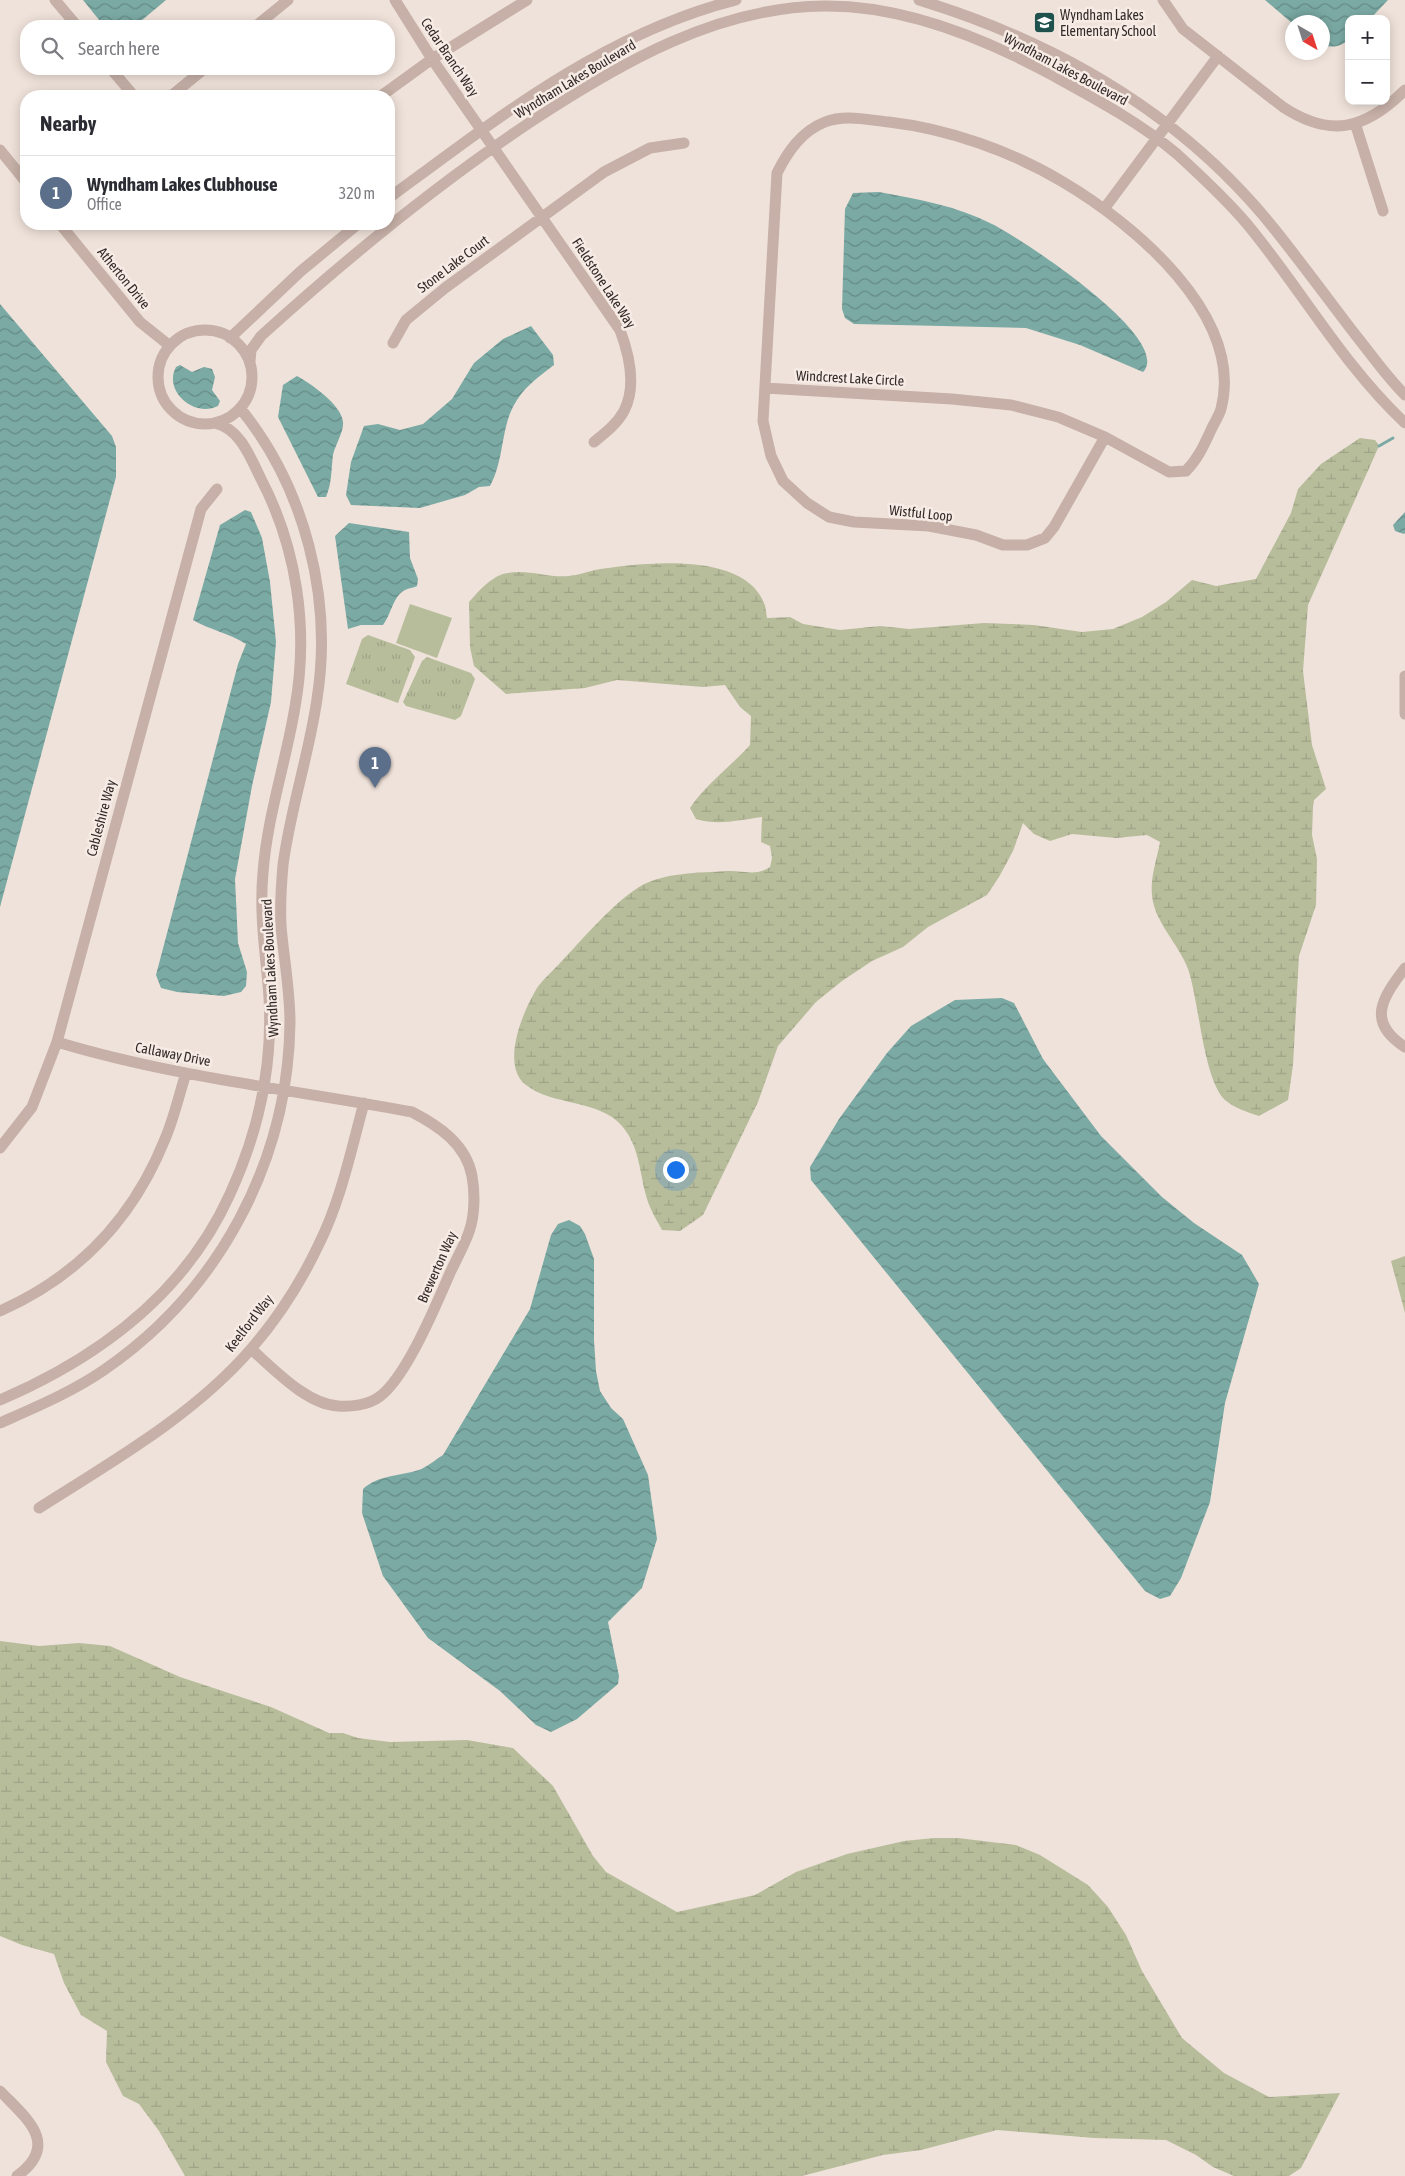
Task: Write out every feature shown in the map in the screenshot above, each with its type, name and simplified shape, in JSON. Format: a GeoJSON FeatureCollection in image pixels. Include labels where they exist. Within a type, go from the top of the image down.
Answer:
{"type":"FeatureCollection","features":[{"type":"Feature","properties":{"kind":"street"},"geometry":{"type":"LineString","coordinates":[[55,0],[72,20]]}},
{"type":"Feature","properties":{"kind":"street"},"geometry":{"type":"LineString","coordinates":[[263,20],[288,0]]}},
{"type":"Feature","properties":{"kind":"street","name":"Cedar Branch Way"},"geometry":{"type":"LineString","coordinates":[[396,0],[432,59],[493,147]]}},
{"type":"Feature","properties":{"kind":"street"},"geometry":{"type":"LineString","coordinates":[[389,90],[432,59],[527,0]]}},
{"type":"Feature","properties":{"kind":"street","name":"Wyndham Lakes Boulevard"},"geometry":{"type":"LineString","coordinates":[[395,194],[481,130],[590,60],[629,39],[670,21],[736,0]]}},
{"type":"Feature","properties":{"kind":"street","name":"Wyndham Lakes Boulevard"},"geometry":{"type":"LineString","coordinates":[[919,0],[996,26],[1100,77],[1167,124],[1226,173],[1275,230],[1378,364],[1405,395]]}},
{"type":"Feature","properties":{"kind":"street"},"geometry":{"type":"LineString","coordinates":[[1163,0],[1183,28],[1298,117],[1317,125],[1335,127],[1355,123],[1378,113],[1405,90]]}},
{"type":"Feature","properties":{"kind":"street","name":"Wyndham Lakes Boulevard"},"geometry":{"type":"LineString","coordinates":[[395,221],[424,197],[493,147],[600,78],[656,49],[740,17],[796,4],[827,5],[889,12],[990,45],[1030,63],[1095,98],[1157,139],[1221,196],[1247,224],[1373,391],[1405,423]]}},
{"type":"Feature","properties":{"kind":"street"},"geometry":{"type":"LineString","coordinates":[[990,45],[996,26]]}},
{"type":"Feature","properties":{"kind":"street"},"geometry":{"type":"LineString","coordinates":[[1104,209],[1218,56]]}},
{"type":"Feature","properties":{"kind":"street"},"geometry":{"type":"LineString","coordinates":[[116,75],[129,90]]}},
{"type":"Feature","properties":{"kind":"street"},"geometry":{"type":"LineString","coordinates":[[178,90],[197,75]]}},
{"type":"Feature","properties":{"kind":"street","name":"Windcrest Lake Circle"},"geometry":{"type":"LineString","coordinates":[[847,118],[908,125],[972,141],[1024,161],[1064,182],[1104,209],[1164,260],[1203,308],[1220,348],[1224,380],[1221,410],[1196,460],[1186,471],[1168,472],[1105,437],[1058,417],[1011,405],[952,399],[765,388],[777,173],[788,151],[807,133],[826,122],[847,118]]}},
{"type":"Feature","properties":{"kind":"street"},"geometry":{"type":"LineString","coordinates":[[1355,123],[1383,211]]}},
{"type":"Feature","properties":{"kind":"street","name":"Stone Lake Court"},"geometry":{"type":"LineString","coordinates":[[392,343],[406,320],[541,216],[604,172],[650,148],[684,143]]}},
{"type":"Feature","properties":{"kind":"street","name":"Fieldstone Lake Way"},"geometry":{"type":"LineString","coordinates":[[493,147],[620,330],[629,353],[631,386],[625,410],[612,427],[594,442]]}},
{"type":"Feature","properties":{"kind":"street"},"geometry":{"type":"LineString","coordinates":[[0,150],[20,175]]}},
{"type":"Feature","properties":{"kind":"street","name":"Atherton Drive"},"geometry":{"type":"LineString","coordinates":[[65,230],[140,322],[170,346]]}},
{"type":"Feature","properties":{"kind":"street"},"geometry":{"type":"LineString","coordinates":[[230,338],[301,271],[351,230]]}},
{"type":"Feature","properties":{"kind":"street","name":"Wyndham Lakes Boulevard"},"geometry":{"type":"LineString","coordinates":[[250,361],[252,350],[261,336],[314,287],[384,230]]}},
{"type":"Feature","properties":{"kind":"street"},"geometry":{"type":"LineString","coordinates":[[197,331],[214,331],[230,338],[241,347],[250,361],[252,378],[250,392],[240,408],[228,417],[215,423],[200,423],[186,420],[174,412],[165,402],[160,389],[159,371],[163,358],[170,346],[181,337],[197,331]]}},
{"type":"Feature","properties":{"kind":"street","name":"Wistful Loop"},"geometry":{"type":"LineString","coordinates":[[765,388],[763,421],[771,456],[783,481],[807,503],[830,517],[846,520],[930,526],[976,535],[1004,545],[1027,545],[1044,538],[1054,527],[1105,437]]}},
{"type":"Feature","properties":{"kind":"street","name":"Wyndham Lakes Boulevard"},"geometry":{"type":"LineString","coordinates":[[0,1423],[70,1391],[103,1370],[143,1341],[172,1312],[203,1277],[228,1241],[248,1205],[272,1140],[284,1089],[290,1023],[289,990],[282,935],[283,872],[318,697],[322,658],[321,618],[315,573],[304,527],[277,464],[262,437],[240,408]]}},
{"type":"Feature","properties":{"kind":"street","name":"Wyndham Lakes Boulevard"},"geometry":{"type":"LineString","coordinates":[[0,1400],[39,1383],[92,1353],[132,1323],[157,1299],[187,1263],[212,1228],[229,1197],[252,1137],[264,1086],[270,1024],[261,921],[264,860],[298,692],[301,654],[300,618],[295,576],[285,536],[270,496],[235,433],[223,425],[215,423]]}},
{"type":"Feature","properties":{"kind":"street","name":"Cableshire Way"},"geometry":{"type":"LineString","coordinates":[[0,1148],[32,1107],[57,1042],[200,509],[217,489]]}},
{"type":"Feature","properties":{"kind":"street"},"geometry":{"type":"LineString","coordinates":[[1405,676],[1405,714]]}},
{"type":"Feature","properties":{"kind":"street"},"geometry":{"type":"LineString","coordinates":[[298,692],[318,697]]}},
{"type":"Feature","properties":{"kind":"street"},"geometry":{"type":"LineString","coordinates":[[1405,968],[1388,990],[1380,1012],[1384,1027],[1405,1047]]}},
{"type":"Feature","properties":{"kind":"street","name":"Callaway Drive"},"geometry":{"type":"LineString","coordinates":[[57,1042],[140,1064],[284,1089]]}},
{"type":"Feature","properties":{"kind":"street"},"geometry":{"type":"LineString","coordinates":[[0,1311],[23,1301],[63,1276],[106,1238],[143,1186],[166,1138],[186,1073]]}},
{"type":"Feature","properties":{"kind":"street","name":"Brewerton Way"},"geometry":{"type":"LineString","coordinates":[[251,1349],[296,1388],[337,1406],[362,1405],[378,1397],[392,1383],[428,1323],[470,1231],[474,1204],[472,1174],[460,1147],[438,1126],[412,1112],[284,1089]]}},
{"type":"Feature","properties":{"kind":"street","name":"Keelford Way"},"geometry":{"type":"LineString","coordinates":[[40,1508],[146,1439],[206,1392],[251,1349],[287,1300],[320,1243],[340,1192],[364,1103]]}},
{"type":"Feature","properties":{"kind":"street"},"geometry":{"type":"LineString","coordinates":[[0,2091],[29,2120],[38,2135],[37,2154],[30,2166],[17,2176]]}},
{"type":"Feature","properties":{"kind":"green space"},"geometry":{"type":"Polygon","coordinates":[[[1360,438],[1375,440],[1379,446],[1308,605],[1303,671],[1312,745],[1326,789],[1314,800],[1313,807],[1312,835],[1317,859],[1316,905],[1299,956],[1293,1065],[1288,1100],[1259,1116],[1232,1105],[1225,1100],[1218,1090],[1211,1075],[1188,969],[1162,924],[1154,905],[1152,882],[1160,842],[1147,835],[1116,838],[1072,834],[1050,841],[1034,834],[1023,823],[1013,851],[987,895],[928,927],[903,947],[872,961],[842,981],[816,1002],[778,1046],[758,1102],[703,1215],[680,1231],[662,1230],[654,1216],[646,1197],[637,1155],[622,1126],[612,1117],[601,1111],[537,1092],[526,1085],[518,1076],[514,1052],[516,1038],[531,998],[545,978],[618,903],[639,887],[660,878],[693,873],[759,872],[770,867],[772,858],[770,846],[761,842],[762,817],[729,822],[704,821],[696,819],[690,808],[711,783],[750,745],[751,716],[740,707],[725,685],[703,687],[617,680],[585,688],[506,694],[474,666],[470,647],[469,602],[491,580],[502,574],[515,572],[569,576],[614,567],[662,563],[688,564],[713,567],[735,574],[753,586],[764,603],[767,618],[790,617],[803,624],[840,630],[880,626],[909,629],[984,623],[1034,625],[1082,632],[1113,629],[1142,617],[1166,602],[1192,580],[1216,586],[1256,579],[1291,513],[1298,489],[1321,464],[1360,438]]]}},
{"type":"Feature","properties":{"kind":"green space"},"geometry":{"type":"Polygon","coordinates":[[[410,604],[452,618],[437,658],[396,643],[410,604]]]}},
{"type":"Feature","properties":{"kind":"green space"},"geometry":{"type":"Polygon","coordinates":[[[368,635],[410,650],[415,657],[398,703],[346,684],[362,639],[368,635]]]}},
{"type":"Feature","properties":{"kind":"green space"},"geometry":{"type":"Polygon","coordinates":[[[427,657],[471,673],[475,679],[461,716],[455,720],[406,706],[403,702],[422,661],[427,657]]]}},
{"type":"Feature","properties":{"kind":"green space"},"geometry":{"type":"Polygon","coordinates":[[[1405,1256],[1405,1313],[1391,1261],[1405,1256]]]}},
{"type":"Feature","properties":{"kind":"green space"},"geometry":{"type":"Polygon","coordinates":[[[0,1641],[39,1646],[79,1643],[110,1646],[180,1677],[271,1707],[329,1733],[343,1733],[358,1738],[390,1742],[467,1740],[513,1748],[553,1786],[593,1856],[606,1872],[677,1912],[755,1895],[796,1872],[847,1854],[904,1841],[958,1838],[1016,1845],[1040,1855],[1088,1885],[1108,1907],[1126,1935],[1142,1971],[1182,2038],[1224,2073],[1269,2097],[1340,2093],[1301,2168],[1289,2176],[1234,2176],[1213,2167],[1196,2155],[1166,2140],[1094,2138],[997,2130],[921,2150],[883,2155],[802,2176],[185,2176],[159,2131],[139,2104],[123,2096],[106,2062],[107,2031],[81,2015],[64,1983],[54,1954],[22,1945],[0,1936],[0,1641]]]}},
{"type":"Feature","properties":{"kind":"water"},"geometry":{"type":"Polygon","coordinates":[[[83,0],[166,0],[142,20],[99,20],[83,0]]]}},
{"type":"Feature","properties":{"kind":"water"},"geometry":{"type":"Polygon","coordinates":[[[1265,0],[1388,0],[1374,15],[1345,15],[1345,42],[1334,47],[1330,46],[1330,15],[1285,15],[1285,17],[1265,0]]]}},
{"type":"Feature","properties":{"kind":"water"},"geometry":{"type":"Polygon","coordinates":[[[879,192],[923,200],[965,212],[992,224],[1031,248],[1090,290],[1137,337],[1147,357],[1143,372],[1080,345],[1026,328],[854,324],[845,318],[842,309],[845,209],[853,193],[879,192]]]}},
{"type":"Feature","properties":{"kind":"water"},"geometry":{"type":"Polygon","coordinates":[[[0,304],[112,436],[116,447],[116,477],[0,907],[0,304]]]}},
{"type":"Feature","properties":{"kind":"water"},"geometry":{"type":"Polygon","coordinates":[[[531,326],[553,355],[554,365],[526,388],[514,405],[507,424],[498,466],[490,486],[479,487],[465,495],[420,508],[351,505],[346,495],[351,462],[364,426],[378,424],[400,430],[423,424],[452,399],[474,363],[503,339],[531,326]]]}},
{"type":"Feature","properties":{"kind":"water"},"geometry":{"type":"Polygon","coordinates":[[[180,365],[192,372],[204,367],[212,369],[215,377],[212,390],[220,401],[218,406],[209,409],[199,408],[183,400],[177,393],[173,376],[176,367],[180,365]]]}},
{"type":"Feature","properties":{"kind":"water"},"geometry":{"type":"Polygon","coordinates":[[[297,376],[317,389],[331,402],[341,415],[343,422],[333,455],[326,497],[318,497],[278,417],[283,385],[297,376]]]}},
{"type":"Feature","properties":{"kind":"water"},"geometry":{"type":"Polygon","coordinates":[[[245,510],[251,512],[262,538],[270,582],[276,642],[271,702],[252,786],[235,879],[238,943],[247,972],[246,986],[241,992],[224,996],[177,992],[161,988],[156,975],[238,664],[246,644],[193,620],[220,525],[245,510]]]}},
{"type":"Feature","properties":{"kind":"water"},"geometry":{"type":"Polygon","coordinates":[[[1405,512],[1404,534],[1395,531],[1393,525],[1405,512]]]}},
{"type":"Feature","properties":{"kind":"water"},"geometry":{"type":"Polygon","coordinates":[[[349,523],[409,532],[410,558],[418,579],[417,586],[401,593],[383,625],[361,625],[348,629],[335,536],[349,523]]]}},
{"type":"Feature","properties":{"kind":"water"},"geometry":{"type":"Polygon","coordinates":[[[1002,998],[1014,1003],[1043,1059],[1101,1136],[1162,1197],[1194,1223],[1242,1255],[1259,1284],[1225,1403],[1210,1502],[1181,1578],[1170,1596],[1160,1599],[1145,1591],[811,1180],[810,1167],[839,1119],[887,1053],[911,1026],[955,1000],[1002,998]]]}},
{"type":"Feature","properties":{"kind":"water"},"geometry":{"type":"Polygon","coordinates":[[[569,1220],[580,1226],[594,1259],[594,1340],[596,1371],[600,1391],[611,1408],[623,1419],[648,1475],[657,1539],[642,1588],[608,1622],[619,1676],[618,1684],[577,1719],[551,1732],[536,1725],[500,1691],[428,1638],[383,1576],[362,1513],[363,1489],[369,1484],[382,1478],[419,1470],[443,1455],[530,1309],[551,1235],[558,1224],[569,1220]]]}},
{"type":"Feature","properties":{"kind":"waterway"},"geometry":{"type":"LineString","coordinates":[[1379,446],[1393,438]]}},
{"type":"Feature","properties":{"kind":"place","name":"Wyndham Lakes Elementary School"},"geometry":{"type":"Point","coordinates":[1044,23]}},
{"type":"Feature","properties":{"kind":"place","name":"Wyndham Lakes Clubhouse"},"geometry":{"type":"Point","coordinates":[375,788]}}]}
